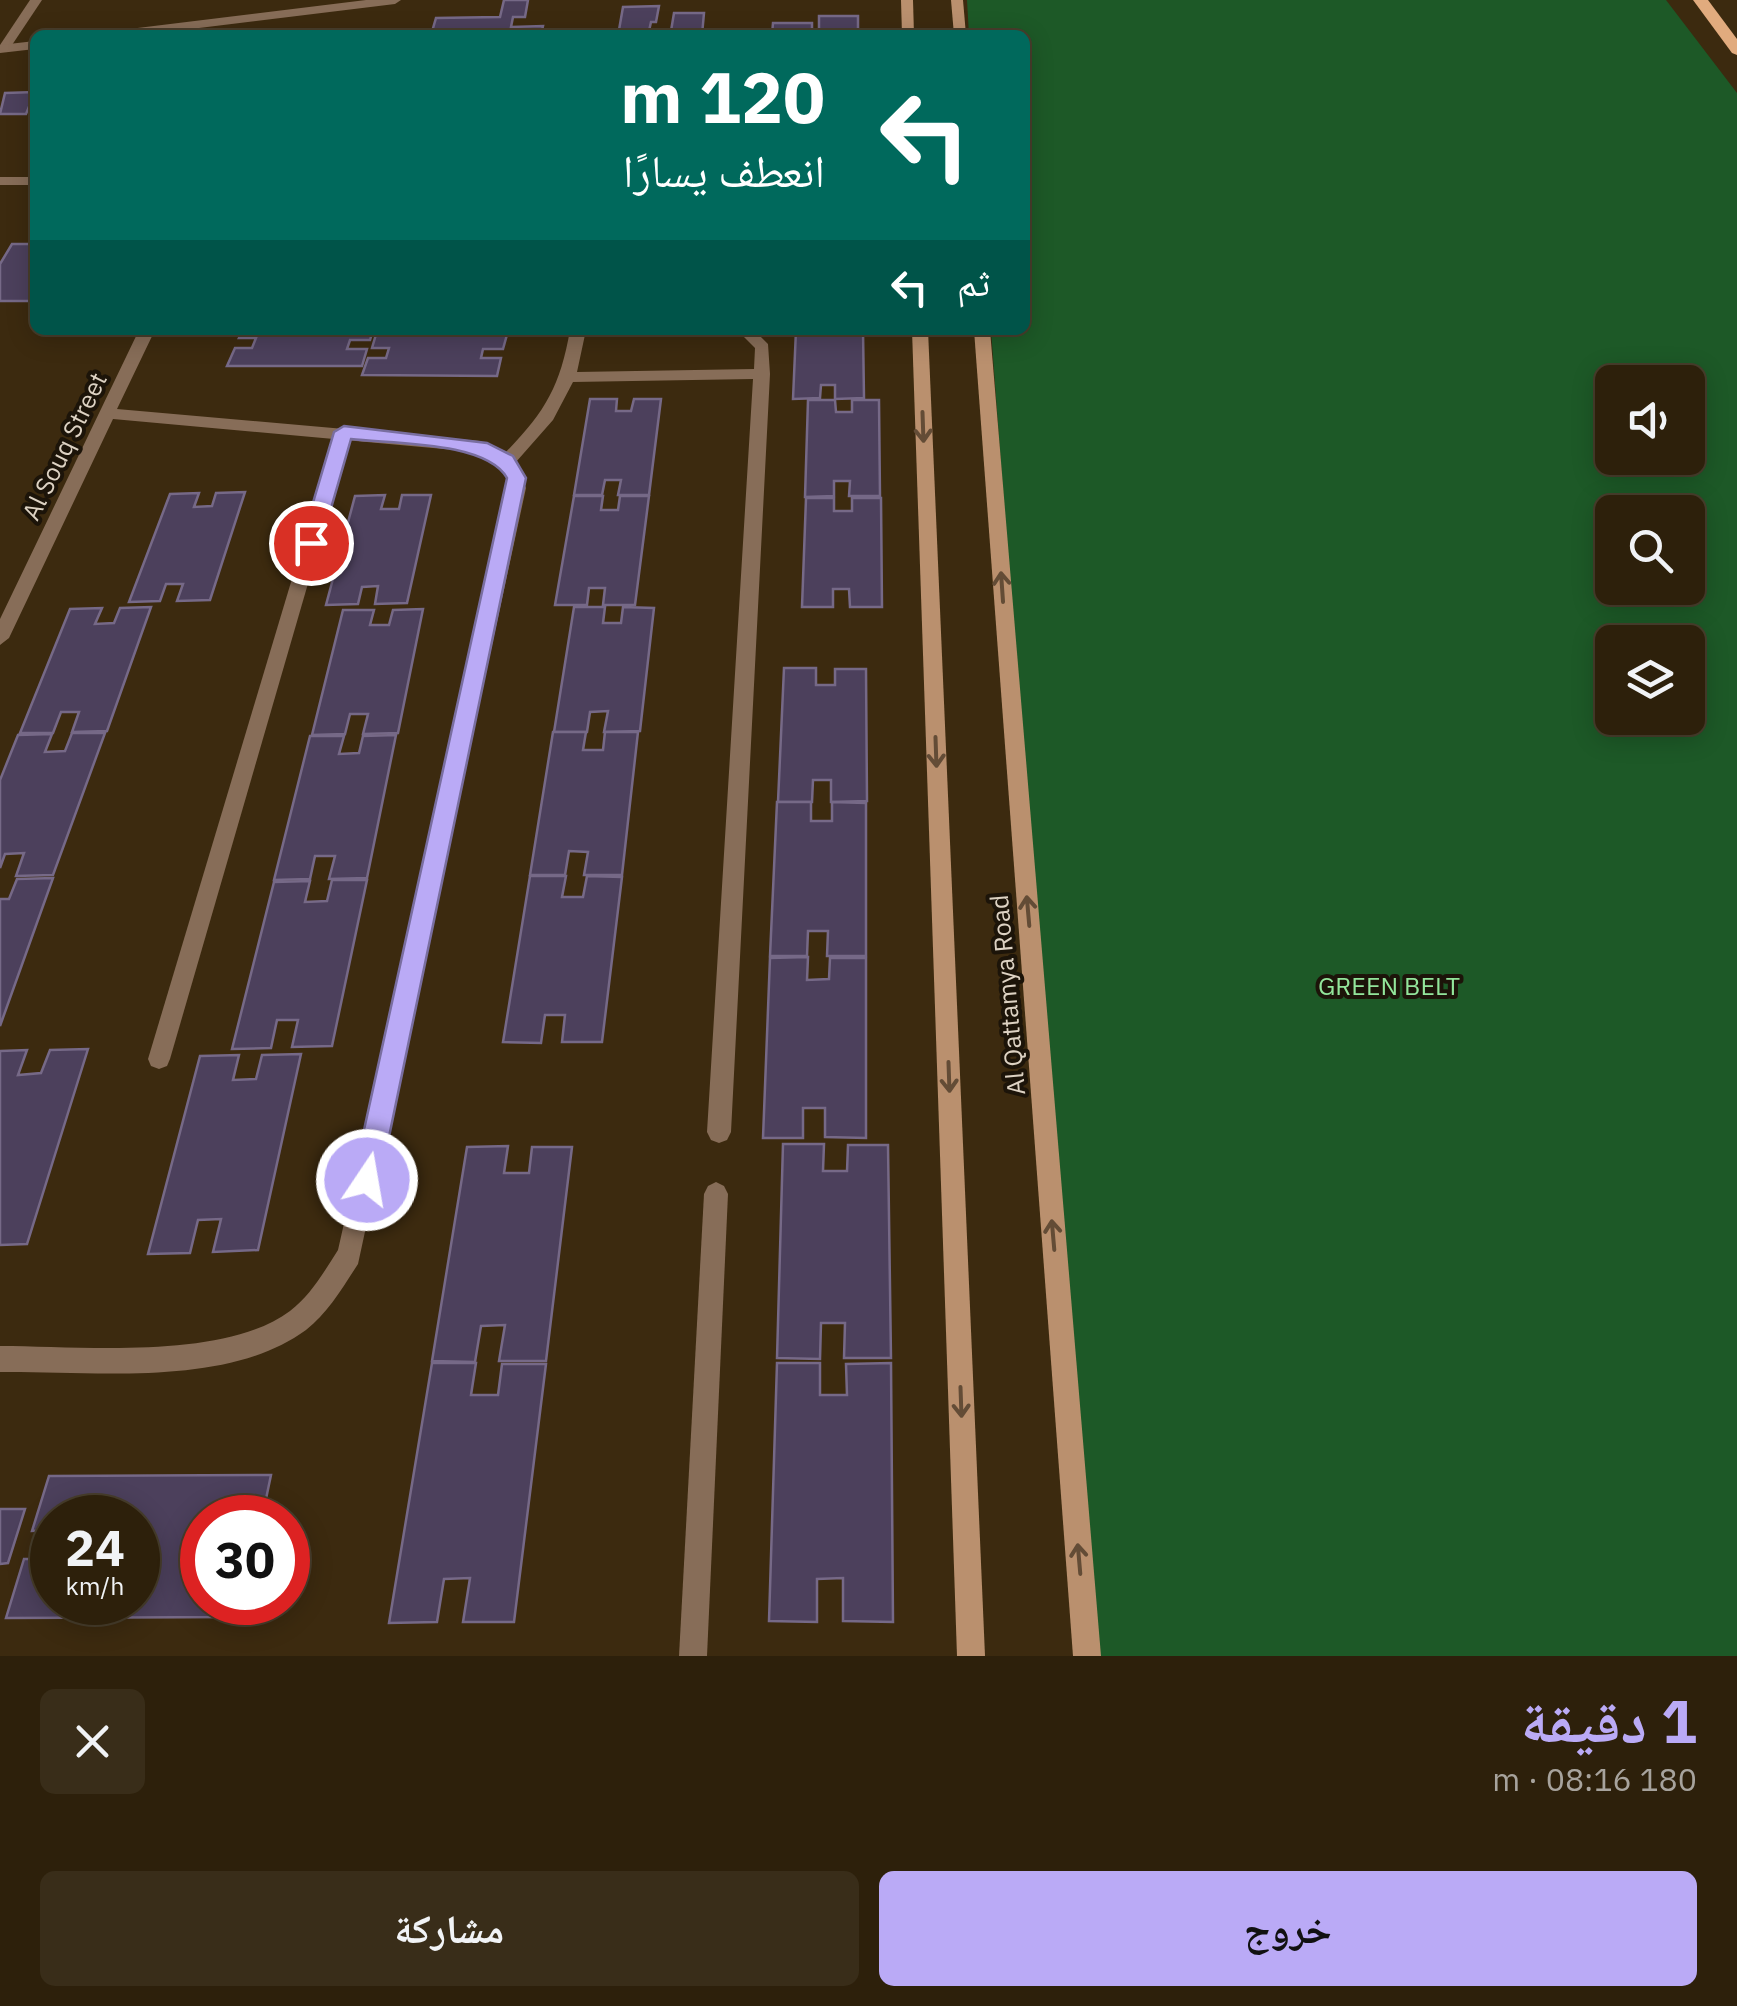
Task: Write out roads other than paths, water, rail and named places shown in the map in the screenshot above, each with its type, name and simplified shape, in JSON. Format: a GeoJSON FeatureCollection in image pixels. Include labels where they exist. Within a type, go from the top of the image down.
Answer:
{"type":"FeatureCollection","features":[{"type":"Feature","properties":{"kind":"main road"},"geometry":{"type":"LineString","coordinates":[[1700,0],[1737,50]]}},
{"type":"Feature","properties":{"kind":"street"},"geometry":{"type":"LineString","coordinates":[[2,48],[36,0]]}},
{"type":"Feature","properties":{"kind":"street"},"geometry":{"type":"LineString","coordinates":[[153,30],[395,0]]}},
{"type":"Feature","properties":{"kind":"street"},"geometry":{"type":"LineString","coordinates":[[907,0],[908,30]]}},
{"type":"Feature","properties":{"kind":"street"},"geometry":{"type":"LineString","coordinates":[[957,0],[960,30]]}},
{"type":"Feature","properties":{"kind":"street"},"geometry":{"type":"LineString","coordinates":[[2,48],[30,45]]}},
{"type":"Feature","properties":{"kind":"street"},"geometry":{"type":"LineString","coordinates":[[0,181],[30,181]]}},
{"type":"Feature","properties":{"kind":"street","name":"Al Souq Street"},"geometry":{"type":"LineString","coordinates":[[0,638],[145,335]]}},
{"type":"Feature","properties":{"kind":"street"},"geometry":{"type":"LineString","coordinates":[[507,461],[550,417],[570,377],[577,335]]}},
{"type":"Feature","properties":{"kind":"street"},"geometry":{"type":"LineString","coordinates":[[719,1132],[762,374],[763,347],[750,335]]}},
{"type":"Feature","properties":{"kind":"street"},"geometry":{"type":"LineString","coordinates":[[920,335],[971,1656]]}},
{"type":"Feature","properties":{"kind":"street","name":"Al Qattamya Road"},"geometry":{"type":"LineString","coordinates":[[982,335],[1087,1656]]}},
{"type":"Feature","properties":{"kind":"street"},"geometry":{"type":"LineString","coordinates":[[570,377],[762,374]]}},
{"type":"Feature","properties":{"kind":"street"},"geometry":{"type":"LineString","coordinates":[[0,1359],[218,1355],[258,1344],[296,1322],[327,1290],[348,1255],[518,488],[507,461],[480,447],[108,413]]}},
{"type":"Feature","properties":{"kind":"street"},"geometry":{"type":"LineString","coordinates":[[159,1059],[344,432]]}},
{"type":"Feature","properties":{"kind":"street"},"geometry":{"type":"LineString","coordinates":[[694,1656],[716,1194]]}},
{"type":"Feature","properties":{"kind":"park label","name":"GREEN BELT"},"geometry":{"type":"Point","coordinates":[1389,985]}}]}
